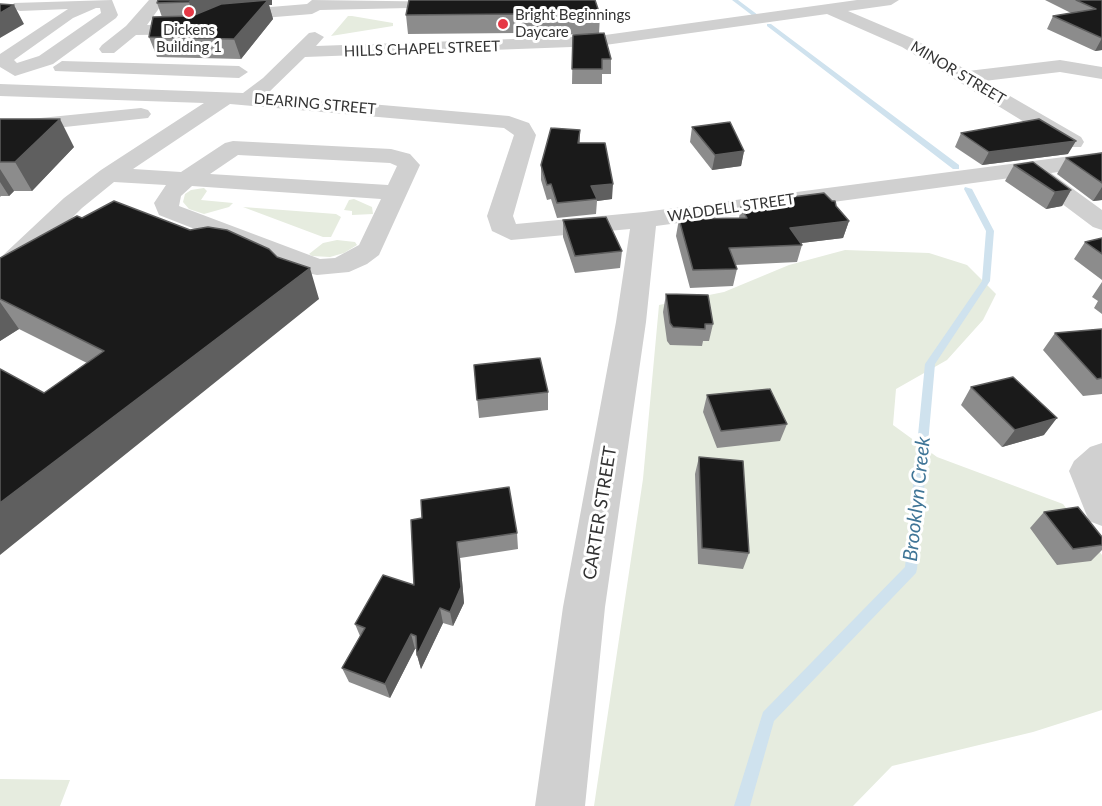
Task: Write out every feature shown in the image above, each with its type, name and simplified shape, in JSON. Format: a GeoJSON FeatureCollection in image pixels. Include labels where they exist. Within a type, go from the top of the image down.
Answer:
{"type":"FeatureCollection","features":[{"type":"Feature","properties":{"kind":"street"},"geometry":{"type":"LineString","coordinates":[[108,49],[151,11],[157,0]]}},
{"type":"Feature","properties":{"kind":"street","name":"MINOR STREET"},"geometry":{"type":"LineString","coordinates":[[808,0],[891,34],[1101,159]]}},
{"type":"Feature","properties":{"kind":"street","name":"HILLS CHAPEL STREET"},"geometry":{"type":"LineString","coordinates":[[301,52],[598,41],[767,20],[828,8],[891,0]]}},
{"type":"Feature","properties":{"kind":"street"},"geometry":{"type":"LineString","coordinates":[[20,6],[110,2]]}},
{"type":"Feature","properties":{"kind":"street"},"geometry":{"type":"LineString","coordinates":[[110,2],[110,15],[46,60],[7,75],[3,60],[67,15],[110,2]]}},
{"type":"Feature","properties":{"kind":"street"},"geometry":{"type":"LineString","coordinates":[[199,29],[222,16],[312,9],[319,3],[470,2]]}},
{"type":"Feature","properties":{"kind":"street"},"geometry":{"type":"LineString","coordinates":[[0,273],[73,203],[109,175],[204,112],[237,98],[301,52],[344,3]]}},
{"type":"Feature","properties":{"kind":"street"},"geometry":{"type":"LineString","coordinates":[[295,32],[324,26]]}},
{"type":"Feature","properties":{"kind":"street"},"geometry":{"type":"LineString","coordinates":[[132,30],[260,31]]}},
{"type":"Feature","properties":{"kind":"street"},"geometry":{"type":"LineString","coordinates":[[966,77],[1060,66],[1102,73]]}},
{"type":"Feature","properties":{"kind":"street"},"geometry":{"type":"LineString","coordinates":[[62,67],[239,72]]}},
{"type":"Feature","properties":{"kind":"street"},"geometry":{"type":"LineString","coordinates":[[148,95],[174,70]]}},
{"type":"Feature","properties":{"kind":"street","name":"DEARING STREET"},"geometry":{"type":"LineString","coordinates":[[0,90],[237,98],[501,120],[516,124],[525,132],[501,216],[503,229]]}},
{"type":"Feature","properties":{"kind":"street"},"geometry":{"type":"LineString","coordinates":[[0,128],[87,117],[204,112]]}},
{"type":"Feature","properties":{"kind":"street"},"geometry":{"type":"LineString","coordinates":[[233,148],[391,156],[402,159],[409,165],[370,249],[358,258],[339,266],[317,267],[168,210],[166,203],[171,193],[186,179],[233,148]]}},
{"type":"Feature","properties":{"kind":"street","name":"WADDELL STREET"},"geometry":{"type":"LineString","coordinates":[[503,229],[525,232],[644,220],[1101,159]]}},
{"type":"Feature","properties":{"kind":"street"},"geometry":{"type":"LineString","coordinates":[[1032,170],[1102,222]]}},
{"type":"Feature","properties":{"kind":"street"},"geometry":{"type":"LineString","coordinates":[[109,175],[396,193]]}},
{"type":"Feature","properties":{"kind":"street","name":"CARTER STREET"},"geometry":{"type":"LineString","coordinates":[[560,806],[584,607],[631,322],[644,220]]}},
{"type":"Feature","properties":{"kind":"street"},"geometry":{"type":"LineString","coordinates":[[1102,457],[1087,471],[1102,510]]}},
{"type":"Feature","properties":{"kind":"shaded area"},"geometry":{"type":"Polygon","coordinates":[[[348,16],[393,23],[393,26],[331,36],[348,16]]]}},
{"type":"Feature","properties":{"kind":"shaded area"},"geometry":{"type":"Polygon","coordinates":[[[204,188],[207,191],[201,200],[233,203],[229,207],[204,214],[189,209],[183,202],[185,194],[191,190],[204,188]]]}},
{"type":"Feature","properties":{"kind":"shaded area"},"geometry":{"type":"Polygon","coordinates":[[[354,199],[372,207],[373,214],[352,215],[352,211],[344,210],[349,200],[354,199]]]}},
{"type":"Feature","properties":{"kind":"shaded area"},"geometry":{"type":"Polygon","coordinates":[[[243,207],[336,214],[341,217],[331,237],[323,237],[243,207]]]}},
{"type":"Feature","properties":{"kind":"shaded area"},"geometry":{"type":"Polygon","coordinates":[[[337,240],[355,242],[357,245],[344,253],[330,257],[309,254],[323,243],[337,240]]]}},
{"type":"Feature","properties":{"kind":"shaded area"},"geometry":{"type":"Polygon","coordinates":[[[845,250],[929,253],[967,265],[996,294],[983,320],[947,360],[896,389],[893,425],[937,457],[1063,504],[1102,555],[1102,710],[1033,732],[892,766],[853,806],[594,806],[643,479],[659,305],[724,292],[789,265],[845,250]]]}},
{"type":"Feature","properties":{"kind":"shaded area"},"geometry":{"type":"Polygon","coordinates":[[[0,779],[70,780],[60,806],[0,806],[0,779]]]}},
{"type":"Feature","properties":{"kind":"building"},"geometry":{"type":"Polygon","coordinates":[[[158,0],[194,0],[157,3],[158,0]]]}},
{"type":"Feature","properties":{"kind":"building"},"geometry":{"type":"Polygon","coordinates":[[[268,0],[234,39],[149,37],[153,17],[192,16],[221,4],[268,0]]]}},
{"type":"Feature","properties":{"kind":"building"},"geometry":{"type":"Polygon","coordinates":[[[409,0],[595,0],[600,15],[515,17],[515,14],[406,15],[409,0]]]}},
{"type":"Feature","properties":{"kind":"building"},"geometry":{"type":"Polygon","coordinates":[[[1076,0],[1102,0],[1102,38],[1053,16],[1096,9],[1076,0]]]}},
{"type":"Feature","properties":{"kind":"building"},"geometry":{"type":"Polygon","coordinates":[[[0,4],[14,5],[0,13],[0,4]]]}},
{"type":"Feature","properties":{"kind":"building"},"geometry":{"type":"Polygon","coordinates":[[[604,33],[611,59],[602,59],[602,69],[572,69],[573,35],[604,33]]]}},
{"type":"Feature","properties":{"kind":"building"},"geometry":{"type":"Polygon","coordinates":[[[0,119],[60,119],[15,162],[0,162],[0,119]]]}},
{"type":"Feature","properties":{"kind":"building"},"geometry":{"type":"Polygon","coordinates":[[[1039,119],[1076,141],[989,152],[961,133],[1039,119]]]}},
{"type":"Feature","properties":{"kind":"building"},"geometry":{"type":"Polygon","coordinates":[[[730,122],[744,151],[715,155],[692,127],[730,122]]]}},
{"type":"Feature","properties":{"kind":"building"},"geometry":{"type":"Polygon","coordinates":[[[551,128],[580,130],[578,143],[605,143],[613,184],[591,186],[597,199],[557,203],[551,184],[547,185],[541,165],[551,128]]]}},
{"type":"Feature","properties":{"kind":"building"},"geometry":{"type":"Polygon","coordinates":[[[1102,153],[1102,183],[1066,158],[1102,153]]]}},
{"type":"Feature","properties":{"kind":"building"},"geometry":{"type":"Polygon","coordinates":[[[1033,162],[1071,190],[1055,192],[1014,165],[1033,162]]]}},
{"type":"Feature","properties":{"kind":"building"},"geometry":{"type":"Polygon","coordinates":[[[824,193],[835,201],[836,206],[849,221],[790,228],[802,245],[729,248],[737,269],[693,270],[679,219],[747,218],[741,207],[789,204],[784,198],[824,193]]]}},
{"type":"Feature","properties":{"kind":"building"},"geometry":{"type":"Polygon","coordinates":[[[114,201],[190,230],[208,227],[227,230],[269,249],[277,257],[310,268],[0,503],[0,369],[44,393],[104,351],[0,299],[0,258],[77,216],[82,218],[114,201]]]}},
{"type":"Feature","properties":{"kind":"building"},"geometry":{"type":"Polygon","coordinates":[[[606,217],[622,251],[575,256],[563,220],[606,217]]]}},
{"type":"Feature","properties":{"kind":"building"},"geometry":{"type":"Polygon","coordinates":[[[1102,238],[1102,254],[1085,242],[1102,238]]]}},
{"type":"Feature","properties":{"kind":"building"},"geometry":{"type":"Polygon","coordinates":[[[666,294],[708,295],[713,324],[705,324],[705,329],[673,327],[670,323],[666,294]]]}},
{"type":"Feature","properties":{"kind":"building"},"geometry":{"type":"Polygon","coordinates":[[[1102,329],[1102,378],[1097,379],[1055,333],[1102,329]]]}},
{"type":"Feature","properties":{"kind":"building"},"geometry":{"type":"Polygon","coordinates":[[[540,358],[548,392],[477,400],[474,365],[540,358]]]}},
{"type":"Feature","properties":{"kind":"building"},"geometry":{"type":"Polygon","coordinates":[[[1013,377],[1057,418],[1015,430],[971,387],[1013,377]]]}},
{"type":"Feature","properties":{"kind":"building"},"geometry":{"type":"Polygon","coordinates":[[[770,389],[787,424],[721,431],[707,395],[770,389]]]}},
{"type":"Feature","properties":{"kind":"building"},"geometry":{"type":"Polygon","coordinates":[[[699,457],[743,461],[749,553],[702,548],[699,457]]]}},
{"type":"Feature","properties":{"kind":"building"},"geometry":{"type":"Polygon","coordinates":[[[509,487],[517,533],[457,542],[461,587],[450,612],[440,608],[417,655],[416,636],[411,634],[385,684],[342,668],[365,628],[355,624],[383,575],[414,585],[411,520],[422,518],[421,500],[509,487]]]}},
{"type":"Feature","properties":{"kind":"building"},"geometry":{"type":"Polygon","coordinates":[[[1078,507],[1102,537],[1102,545],[1073,549],[1044,512],[1078,507]]]}},
{"type":"Feature","properties":{"kind":"waterway","name":"Brooklyn Creek"},"geometry":{"type":"LineString","coordinates":[[735,0],[755,15]]}},
{"type":"Feature","properties":{"kind":"waterway","name":"Brooklyn Creek"},"geometry":{"type":"LineString","coordinates":[[769,25],[956,167]]}},
{"type":"Feature","properties":{"kind":"waterway","name":"Brooklyn Creek"},"geometry":{"type":"LineString","coordinates":[[742,806],[768,717],[911,569],[930,364],[986,281],[990,231],[968,189]]}},
{"type":"Feature","properties":{"kind":"place","name":"Dickens Building 1"},"geometry":{"type":"Point","coordinates":[189,12]}},
{"type":"Feature","properties":{"kind":"place","name":"Bright Beginnings Daycare"},"geometry":{"type":"Point","coordinates":[503,24]}}]}
